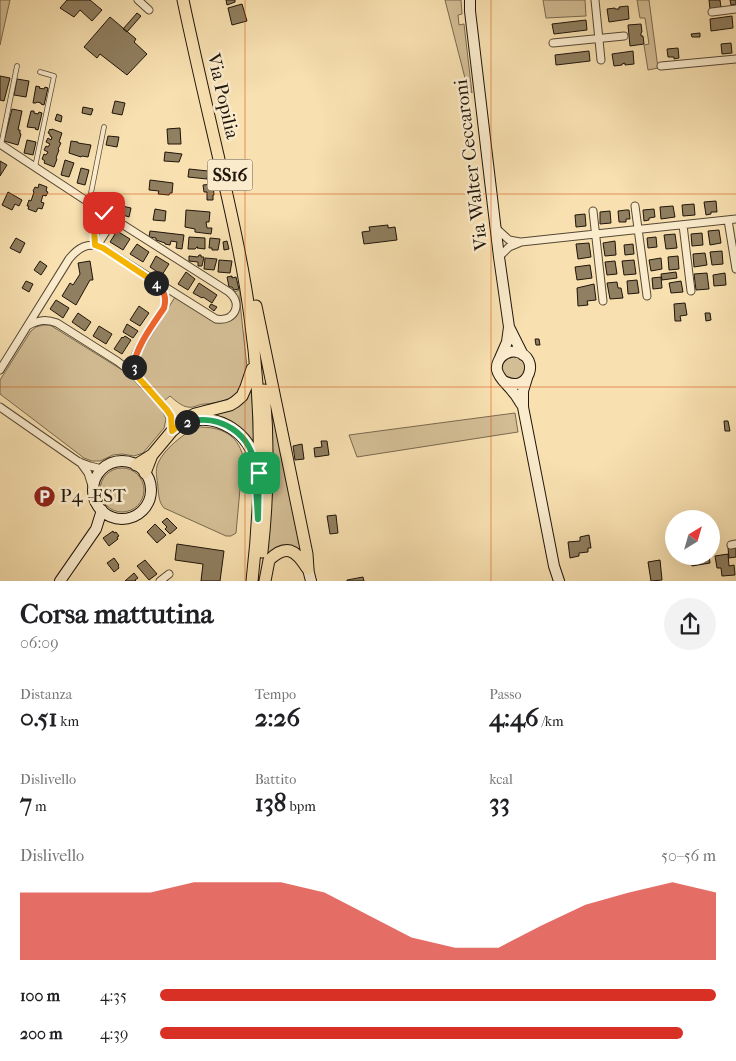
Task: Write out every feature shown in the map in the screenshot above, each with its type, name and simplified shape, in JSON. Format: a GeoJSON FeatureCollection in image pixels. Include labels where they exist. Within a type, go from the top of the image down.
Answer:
{"type":"FeatureCollection","features":[{"type":"Feature","properties":{"kind":"main road","name":"Via Popilia"},"geometry":{"type":"LineString","coordinates":[[183,0],[254,317]]}},
{"type":"Feature","properties":{"kind":"main road","name":"Via Popilia"},"geometry":{"type":"LineString","coordinates":[[190,0],[246,244],[254,317]]}},
{"type":"Feature","properties":{"kind":"main road","name":"SS16"},"geometry":{"type":"LineString","coordinates":[[252,581],[258,519],[259,473],[254,317]]}},
{"type":"Feature","properties":{"kind":"main road","name":"SS16"},"geometry":{"type":"LineString","coordinates":[[254,317],[265,397],[268,476],[266,521],[259,581]]}},
{"type":"Feature","properties":{"kind":"main road"},"geometry":{"type":"LineString","coordinates":[[254,317],[307,554],[308,569]]}},
{"type":"Feature","properties":{"kind":"main road"},"geometry":{"type":"LineString","coordinates":[[141,469],[172,431],[187,418],[195,414],[230,405],[242,396],[251,374],[254,358]]}},
{"type":"Feature","properties":{"kind":"main road"},"geometry":{"type":"LineString","coordinates":[[181,424],[197,419],[210,420],[220,422],[239,434],[254,455],[258,519]]}},
{"type":"Feature","properties":{"kind":"main road"},"geometry":{"type":"LineString","coordinates":[[265,581],[269,560],[281,551],[294,551],[301,557],[308,569]]}},
{"type":"Feature","properties":{"kind":"street"},"geometry":{"type":"LineString","coordinates":[[138,0],[149,10]]}},
{"type":"Feature","properties":{"kind":"street","name":"Via Walter Ceccaroni"},"geometry":{"type":"LineString","coordinates":[[470,0],[499,257],[509,327],[515,341],[527,358],[530,368],[523,391],[522,407]]}},
{"type":"Feature","properties":{"kind":"street"},"geometry":{"type":"LineString","coordinates":[[595,0],[601,60]]}},
{"type":"Feature","properties":{"kind":"street"},"geometry":{"type":"LineString","coordinates":[[712,12],[736,9]]}},
{"type":"Feature","properties":{"kind":"street"},"geometry":{"type":"LineString","coordinates":[[553,43],[624,36]]}},
{"type":"Feature","properties":{"kind":"street"},"geometry":{"type":"LineString","coordinates":[[661,66],[736,59]]}},
{"type":"Feature","properties":{"kind":"street"},"geometry":{"type":"LineString","coordinates":[[0,144],[104,213],[229,292],[236,301],[235,312],[231,316],[222,320],[216,320],[97,246],[86,246],[75,251],[69,259],[0,370]]}},
{"type":"Feature","properties":{"kind":"street"},"geometry":{"type":"LineString","coordinates":[[635,206],[647,296]]}},
{"type":"Feature","properties":{"kind":"street"},"geometry":{"type":"LineString","coordinates":[[593,211],[603,301]]}},
{"type":"Feature","properties":{"kind":"street"},"geometry":{"type":"LineString","coordinates":[[97,246],[94,229],[104,213]]}},
{"type":"Feature","properties":{"kind":"street"},"geometry":{"type":"LineString","coordinates":[[97,246],[114,219]]}},
{"type":"Feature","properties":{"kind":"street"},"geometry":{"type":"LineString","coordinates":[[497,229],[509,240],[521,242],[732,219],[736,269]]}},
{"type":"Feature","properties":{"kind":"street"},"geometry":{"type":"LineString","coordinates":[[683,225],[692,291]]}},
{"type":"Feature","properties":{"kind":"street"},"geometry":{"type":"LineString","coordinates":[[499,257],[509,247],[521,242]]}},
{"type":"Feature","properties":{"kind":"street"},"geometry":{"type":"LineString","coordinates":[[137,376],[134,362],[137,351],[164,308],[166,301],[162,289],[156,282]]}},
{"type":"Feature","properties":{"kind":"street"},"geometry":{"type":"LineString","coordinates":[[28,325],[45,320],[57,323],[117,361],[137,376],[167,410],[171,416],[172,431]]}},
{"type":"Feature","properties":{"kind":"street","name":"Via Walter Ceccaroni"},"geometry":{"type":"LineString","coordinates":[[504,381],[497,368],[507,342],[509,327]]}},
{"type":"Feature","properties":{"kind":"street"},"geometry":{"type":"LineString","coordinates":[[500,358],[504,354],[514,351],[524,355]]}},
{"type":"Feature","properties":{"kind":"street"},"geometry":{"type":"LineString","coordinates":[[504,381],[508,384],[518,384],[527,378]]}},
{"type":"Feature","properties":{"kind":"street"},"geometry":{"type":"LineString","coordinates":[[504,381],[522,407],[554,566],[559,581]]}},
{"type":"Feature","properties":{"kind":"street"},"geometry":{"type":"LineString","coordinates":[[0,407],[80,462],[102,469]]}},
{"type":"Feature","properties":{"kind":"street"},"geometry":{"type":"LineString","coordinates":[[80,462],[88,474],[97,504],[114,518],[132,517],[140,512],[150,498],[151,489],[149,481],[141,469],[128,462],[119,461],[102,469],[94,481],[93,489]]}},
{"type":"Feature","properties":{"kind":"street"},"geometry":{"type":"LineString","coordinates":[[60,581],[96,530],[102,510]]}},
{"type":"Feature","properties":{"kind":"street"},"geometry":{"type":"LineString","coordinates":[[96,530],[114,518]]}},
{"type":"Feature","properties":{"kind":"street"},"geometry":{"type":"LineString","coordinates":[[308,569],[311,581]]}},
{"type":"Feature","properties":{"kind":"street"},"geometry":{"type":"LineString","coordinates":[[160,581],[168,574]]}},
{"type":"Feature","properties":{"kind":"lane"},"geometry":{"type":"LineString","coordinates":[[0,144],[17,66]]}},
{"type":"Feature","properties":{"kind":"lane"},"geometry":{"type":"LineString","coordinates":[[35,167],[54,76],[40,72]]}},
{"type":"Feature","properties":{"kind":"lane"},"geometry":{"type":"LineString","coordinates":[[89,203],[104,127]]}},
{"type":"Feature","properties":{"kind":"shaded area"},"geometry":{"type":"Polygon","coordinates":[[[0,0],[10,0],[0,45],[0,0]]]}},
{"type":"Feature","properties":{"kind":"shaded area"},"geometry":{"type":"Polygon","coordinates":[[[445,0],[461,0],[462,14],[458,15],[459,25],[464,24],[472,93],[467,86],[445,0]]]}},
{"type":"Feature","properties":{"kind":"shaded area"},"geometry":{"type":"Polygon","coordinates":[[[543,0],[585,0],[586,16],[546,18],[543,0]]]}},
{"type":"Feature","properties":{"kind":"shaded area"},"geometry":{"type":"Polygon","coordinates":[[[637,0],[649,0],[658,68],[648,70],[644,45],[649,44],[645,18],[640,18],[637,0]]]}},
{"type":"Feature","properties":{"kind":"shaded area"},"geometry":{"type":"Polygon","coordinates":[[[240,290],[247,367],[243,384],[239,390],[228,399],[193,407],[183,406],[170,396],[164,401],[140,373],[139,356],[175,297],[212,320],[219,322],[239,306],[239,299],[234,292],[240,290]]]}},
{"type":"Feature","properties":{"kind":"shaded area"},"geometry":{"type":"Polygon","coordinates":[[[43,325],[50,325],[127,373],[162,410],[166,419],[164,428],[143,453],[134,456],[113,455],[100,461],[84,458],[0,394],[0,380],[31,331],[43,325]]]}},
{"type":"Feature","properties":{"kind":"shaded area"},"geometry":{"type":"Polygon","coordinates":[[[513,356],[518,357],[524,363],[524,373],[518,379],[513,380],[508,379],[502,373],[501,368],[502,363],[508,357],[513,356]]]}},
{"type":"Feature","properties":{"kind":"shaded area"},"geometry":{"type":"Polygon","coordinates":[[[251,391],[254,447],[207,416],[245,400],[251,391]]]}},
{"type":"Feature","properties":{"kind":"shaded area"},"geometry":{"type":"Polygon","coordinates":[[[270,404],[272,404],[303,552],[289,545],[284,545],[275,547],[266,554],[270,404]]]}},
{"type":"Feature","properties":{"kind":"shaded area"},"geometry":{"type":"Polygon","coordinates":[[[515,413],[518,432],[357,457],[349,435],[515,413]]]}},
{"type":"Feature","properties":{"kind":"shaded area"},"geometry":{"type":"Polygon","coordinates":[[[199,427],[214,428],[227,433],[237,442],[243,456],[236,533],[231,536],[226,536],[164,508],[161,504],[156,472],[157,466],[164,454],[175,442],[199,427]]]}},
{"type":"Feature","properties":{"kind":"shaded area"},"geometry":{"type":"Polygon","coordinates":[[[118,468],[126,468],[138,474],[144,490],[138,506],[126,512],[118,512],[106,506],[100,494],[100,486],[106,474],[118,468]]]}},
{"type":"Feature","properties":{"kind":"building"},"geometry":{"type":"Polygon","coordinates":[[[67,0],[90,0],[102,10],[92,21],[80,10],[74,17],[60,8],[67,0]]]}},
{"type":"Feature","properties":{"kind":"building"},"geometry":{"type":"Polygon","coordinates":[[[226,0],[235,0],[235,2],[227,5],[226,0]]]}},
{"type":"Feature","properties":{"kind":"building"},"geometry":{"type":"Polygon","coordinates":[[[709,0],[720,0],[721,7],[710,9],[709,0]]]}},
{"type":"Feature","properties":{"kind":"building"},"geometry":{"type":"Polygon","coordinates":[[[730,0],[736,0],[736,4],[731,5],[730,0]]]}},
{"type":"Feature","properties":{"kind":"building"},"geometry":{"type":"Polygon","coordinates":[[[242,4],[247,21],[232,25],[228,8],[242,4]]]}},
{"type":"Feature","properties":{"kind":"building"},"geometry":{"type":"Polygon","coordinates":[[[628,6],[629,19],[609,22],[607,9],[619,9],[619,7],[628,6]]]}},
{"type":"Feature","properties":{"kind":"building"},"geometry":{"type":"Polygon","coordinates":[[[137,13],[141,16],[127,32],[123,29],[137,13]]]}},
{"type":"Feature","properties":{"kind":"building"},"geometry":{"type":"Polygon","coordinates":[[[732,16],[733,28],[711,31],[710,19],[732,16]]]}},
{"type":"Feature","properties":{"kind":"building"},"geometry":{"type":"Polygon","coordinates":[[[110,17],[136,39],[134,42],[147,54],[127,75],[100,54],[97,58],[84,47],[110,17]]]}},
{"type":"Feature","properties":{"kind":"building"},"geometry":{"type":"Polygon","coordinates":[[[586,20],[587,30],[554,34],[552,24],[586,20]]]}},
{"type":"Feature","properties":{"kind":"building"},"geometry":{"type":"Polygon","coordinates":[[[641,24],[641,36],[643,36],[644,44],[630,46],[628,25],[641,24]]]}},
{"type":"Feature","properties":{"kind":"building"},"geometry":{"type":"Polygon","coordinates":[[[700,33],[700,37],[692,37],[691,34],[700,33]]]}},
{"type":"Feature","properties":{"kind":"building"},"geometry":{"type":"Polygon","coordinates":[[[731,43],[732,53],[722,54],[721,44],[731,43]]]}},
{"type":"Feature","properties":{"kind":"building"},"geometry":{"type":"Polygon","coordinates":[[[678,48],[679,58],[668,57],[667,49],[678,48]]]}},
{"type":"Feature","properties":{"kind":"building"},"geometry":{"type":"Polygon","coordinates":[[[589,51],[590,61],[556,65],[555,55],[589,51]]]}},
{"type":"Feature","properties":{"kind":"building"},"geometry":{"type":"Polygon","coordinates":[[[633,51],[634,64],[625,65],[625,63],[614,66],[612,54],[633,51]]]}},
{"type":"Feature","properties":{"kind":"building"},"geometry":{"type":"Polygon","coordinates":[[[0,76],[10,78],[4,101],[0,100],[0,76]]]}},
{"type":"Feature","properties":{"kind":"building"},"geometry":{"type":"Polygon","coordinates":[[[17,79],[29,81],[26,97],[14,95],[17,79]]]}},
{"type":"Feature","properties":{"kind":"building"},"geometry":{"type":"Polygon","coordinates":[[[36,86],[44,89],[45,87],[48,88],[44,105],[37,102],[33,103],[36,86]]]}},
{"type":"Feature","properties":{"kind":"building"},"geometry":{"type":"Polygon","coordinates":[[[115,101],[125,103],[122,115],[112,113],[115,101]]]}},
{"type":"Feature","properties":{"kind":"building"},"geometry":{"type":"Polygon","coordinates":[[[83,107],[93,109],[91,115],[82,113],[83,107]]]}},
{"type":"Feature","properties":{"kind":"building"},"geometry":{"type":"Polygon","coordinates":[[[12,109],[22,111],[18,130],[20,130],[21,134],[18,145],[4,141],[12,109]]]}},
{"type":"Feature","properties":{"kind":"building"},"geometry":{"type":"Polygon","coordinates":[[[31,111],[38,114],[39,112],[42,113],[38,130],[27,127],[31,111]]]}},
{"type":"Feature","properties":{"kind":"building"},"geometry":{"type":"Polygon","coordinates":[[[57,114],[62,116],[61,122],[55,120],[57,114]]]}},
{"type":"Feature","properties":{"kind":"building"},"geometry":{"type":"Polygon","coordinates":[[[180,128],[181,144],[168,144],[167,129],[180,128]]]}},
{"type":"Feature","properties":{"kind":"building"},"geometry":{"type":"Polygon","coordinates":[[[50,129],[62,133],[54,167],[44,163],[45,161],[42,159],[44,154],[46,155],[48,152],[44,150],[46,146],[48,147],[50,144],[46,142],[48,138],[51,140],[52,137],[48,133],[50,129]]]}},
{"type":"Feature","properties":{"kind":"building"},"geometry":{"type":"Polygon","coordinates":[[[108,136],[119,137],[117,147],[106,145],[108,136]]]}},
{"type":"Feature","properties":{"kind":"building"},"geometry":{"type":"Polygon","coordinates":[[[27,140],[36,142],[33,155],[24,153],[27,140]]]}},
{"type":"Feature","properties":{"kind":"building"},"geometry":{"type":"Polygon","coordinates":[[[71,141],[91,145],[88,157],[69,153],[71,141]]]}},
{"type":"Feature","properties":{"kind":"building"},"geometry":{"type":"Polygon","coordinates":[[[165,152],[182,154],[179,162],[164,161],[165,152]]]}},
{"type":"Feature","properties":{"kind":"building"},"geometry":{"type":"Polygon","coordinates":[[[65,160],[74,163],[69,177],[61,175],[65,160]]]}},
{"type":"Feature","properties":{"kind":"building"},"geometry":{"type":"Polygon","coordinates":[[[0,161],[7,165],[0,176],[0,161]]]}},
{"type":"Feature","properties":{"kind":"building"},"geometry":{"type":"Polygon","coordinates":[[[81,168],[89,170],[85,185],[77,183],[81,168]]]}},
{"type":"Feature","properties":{"kind":"building"},"geometry":{"type":"Polygon","coordinates":[[[189,169],[208,171],[207,179],[188,177],[189,169]]]}},
{"type":"Feature","properties":{"kind":"building"},"geometry":{"type":"Polygon","coordinates":[[[150,180],[173,183],[172,193],[169,195],[158,194],[159,191],[149,190],[150,180]]]}},
{"type":"Feature","properties":{"kind":"building"},"geometry":{"type":"Polygon","coordinates":[[[39,184],[47,187],[46,191],[48,192],[46,196],[43,195],[41,202],[44,203],[42,209],[38,208],[36,212],[28,209],[29,206],[27,206],[29,200],[31,201],[35,187],[38,188],[39,184]]]}},
{"type":"Feature","properties":{"kind":"building"},"geometry":{"type":"Polygon","coordinates":[[[213,184],[213,200],[207,200],[207,192],[204,192],[203,185],[213,184]]]}},
{"type":"Feature","properties":{"kind":"building"},"geometry":{"type":"Polygon","coordinates":[[[8,192],[22,200],[19,206],[15,204],[12,210],[2,205],[8,192]]]}},
{"type":"Feature","properties":{"kind":"building"},"geometry":{"type":"Polygon","coordinates":[[[110,199],[122,203],[120,208],[108,204],[110,199]]]}},
{"type":"Feature","properties":{"kind":"building"},"geometry":{"type":"Polygon","coordinates":[[[716,201],[717,212],[711,212],[711,214],[706,215],[704,202],[716,201]]]}},
{"type":"Feature","properties":{"kind":"building"},"geometry":{"type":"Polygon","coordinates":[[[694,204],[695,215],[683,216],[682,205],[694,204]]]}},
{"type":"Feature","properties":{"kind":"building"},"geometry":{"type":"Polygon","coordinates":[[[122,206],[131,208],[129,217],[120,214],[122,206]]]}},
{"type":"Feature","properties":{"kind":"building"},"geometry":{"type":"Polygon","coordinates":[[[673,206],[675,217],[661,219],[660,207],[673,206]]]}},
{"type":"Feature","properties":{"kind":"building"},"geometry":{"type":"Polygon","coordinates":[[[155,209],[166,211],[165,221],[153,220],[155,209]]]}},
{"type":"Feature","properties":{"kind":"building"},"geometry":{"type":"Polygon","coordinates":[[[654,209],[655,217],[644,221],[643,210],[654,209]]]}},
{"type":"Feature","properties":{"kind":"building"},"geometry":{"type":"Polygon","coordinates":[[[186,210],[210,212],[209,222],[206,222],[207,228],[212,228],[211,234],[195,232],[195,229],[185,227],[186,210]]]}},
{"type":"Feature","properties":{"kind":"building"},"geometry":{"type":"Polygon","coordinates":[[[629,210],[630,219],[626,219],[626,222],[619,222],[618,211],[629,210]]]}},
{"type":"Feature","properties":{"kind":"building"},"geometry":{"type":"Polygon","coordinates":[[[610,211],[611,223],[600,224],[600,212],[610,211]]]}},
{"type":"Feature","properties":{"kind":"building"},"geometry":{"type":"Polygon","coordinates":[[[585,214],[586,226],[576,227],[575,215],[585,214]]]}},
{"type":"Feature","properties":{"kind":"building"},"geometry":{"type":"Polygon","coordinates":[[[388,225],[388,228],[395,227],[397,240],[364,244],[362,232],[370,231],[369,227],[388,225]]]}},
{"type":"Feature","properties":{"kind":"building"},"geometry":{"type":"Polygon","coordinates":[[[719,230],[721,243],[710,245],[708,231],[719,230]]]}},
{"type":"Feature","properties":{"kind":"building"},"geometry":{"type":"Polygon","coordinates":[[[117,231],[130,239],[123,250],[110,242],[117,231]]]}},
{"type":"Feature","properties":{"kind":"building"},"geometry":{"type":"Polygon","coordinates":[[[150,231],[184,235],[182,249],[176,248],[177,242],[171,241],[170,245],[156,240],[156,238],[149,237],[150,231]]]}},
{"type":"Feature","properties":{"kind":"building"},"geometry":{"type":"Polygon","coordinates":[[[702,233],[703,245],[692,246],[691,234],[702,233]]]}},
{"type":"Feature","properties":{"kind":"building"},"geometry":{"type":"Polygon","coordinates":[[[675,234],[677,248],[666,249],[664,235],[675,234]]]}},
{"type":"Feature","properties":{"kind":"building"},"geometry":{"type":"Polygon","coordinates":[[[189,237],[205,238],[205,249],[197,247],[195,249],[188,249],[189,237]]]}},
{"type":"Feature","properties":{"kind":"building"},"geometry":{"type":"Polygon","coordinates":[[[656,237],[657,247],[648,248],[647,238],[656,237]]]}},
{"type":"Feature","properties":{"kind":"building"},"geometry":{"type":"Polygon","coordinates":[[[16,238],[25,243],[20,253],[10,248],[16,238]]]}},
{"type":"Feature","properties":{"kind":"building"},"geometry":{"type":"Polygon","coordinates":[[[210,238],[220,239],[218,250],[209,248],[210,238]]]}},
{"type":"Feature","properties":{"kind":"building"},"geometry":{"type":"Polygon","coordinates":[[[227,241],[229,249],[224,250],[223,242],[227,241]]]}},
{"type":"Feature","properties":{"kind":"building"},"geometry":{"type":"Polygon","coordinates":[[[615,241],[616,255],[605,256],[603,243],[615,241]]]}},
{"type":"Feature","properties":{"kind":"building"},"geometry":{"type":"Polygon","coordinates":[[[589,243],[591,257],[578,259],[576,244],[589,243]]]}},
{"type":"Feature","properties":{"kind":"building"},"geometry":{"type":"Polygon","coordinates":[[[137,244],[149,252],[143,262],[130,254],[137,244]]]}},
{"type":"Feature","properties":{"kind":"building"},"geometry":{"type":"Polygon","coordinates":[[[633,244],[634,254],[625,255],[624,245],[633,244]]]}},
{"type":"Feature","properties":{"kind":"building"},"geometry":{"type":"Polygon","coordinates":[[[722,251],[723,264],[712,265],[710,252],[722,251]]]}},
{"type":"Feature","properties":{"kind":"building"},"geometry":{"type":"Polygon","coordinates":[[[705,253],[707,265],[694,267],[693,254],[705,253]]]}},
{"type":"Feature","properties":{"kind":"building"},"geometry":{"type":"Polygon","coordinates":[[[199,255],[204,257],[202,266],[198,266],[198,262],[189,261],[189,256],[198,257],[199,255]]]}},
{"type":"Feature","properties":{"kind":"building"},"geometry":{"type":"Polygon","coordinates":[[[156,256],[169,264],[162,275],[150,267],[156,256]]]}},
{"type":"Feature","properties":{"kind":"building"},"geometry":{"type":"Polygon","coordinates":[[[678,256],[679,269],[669,270],[668,257],[678,256]]]}},
{"type":"Feature","properties":{"kind":"building"},"geometry":{"type":"Polygon","coordinates":[[[205,258],[217,259],[214,270],[204,269],[205,258]]]}},
{"type":"Feature","properties":{"kind":"building"},"geometry":{"type":"Polygon","coordinates":[[[661,258],[662,269],[651,271],[649,260],[661,258]]]}},
{"type":"Feature","properties":{"kind":"building"},"geometry":{"type":"Polygon","coordinates":[[[219,260],[232,261],[230,273],[218,272],[219,260]]]}},
{"type":"Feature","properties":{"kind":"building"},"geometry":{"type":"Polygon","coordinates":[[[634,260],[636,274],[624,275],[622,261],[634,260]]]}},
{"type":"Feature","properties":{"kind":"building"},"geometry":{"type":"Polygon","coordinates":[[[40,261],[47,266],[41,275],[34,270],[40,261]]]}},
{"type":"Feature","properties":{"kind":"building"},"geometry":{"type":"Polygon","coordinates":[[[90,261],[93,280],[90,280],[76,305],[62,296],[70,283],[73,285],[80,274],[78,263],[90,261]]]}},
{"type":"Feature","properties":{"kind":"building"},"geometry":{"type":"Polygon","coordinates":[[[615,261],[617,274],[607,275],[605,262],[615,261]]]}},
{"type":"Feature","properties":{"kind":"building"},"geometry":{"type":"Polygon","coordinates":[[[590,265],[592,278],[577,280],[575,267],[590,265]]]}},
{"type":"Feature","properties":{"kind":"building"},"geometry":{"type":"Polygon","coordinates":[[[186,272],[195,279],[188,290],[178,284],[186,272]]]}},
{"type":"Feature","properties":{"kind":"building"},"geometry":{"type":"Polygon","coordinates":[[[676,272],[677,278],[662,280],[661,274],[676,272]]]}},
{"type":"Feature","properties":{"kind":"building"},"geometry":{"type":"Polygon","coordinates":[[[707,273],[709,289],[696,290],[694,274],[707,273]]]}},
{"type":"Feature","properties":{"kind":"building"},"geometry":{"type":"Polygon","coordinates":[[[725,273],[726,285],[714,286],[713,275],[725,273]]]}},
{"type":"Feature","properties":{"kind":"building"},"geometry":{"type":"Polygon","coordinates":[[[232,276],[232,278],[236,277],[239,289],[234,290],[232,287],[229,287],[227,277],[232,276]]]}},
{"type":"Feature","properties":{"kind":"building"},"geometry":{"type":"Polygon","coordinates":[[[661,277],[662,288],[653,289],[652,278],[661,277]]]}},
{"type":"Feature","properties":{"kind":"building"},"geometry":{"type":"Polygon","coordinates":[[[637,280],[639,293],[628,294],[627,281],[637,280]]]}},
{"type":"Feature","properties":{"kind":"building"},"geometry":{"type":"Polygon","coordinates":[[[26,281],[33,284],[29,292],[22,288],[26,281]]]}},
{"type":"Feature","properties":{"kind":"building"},"geometry":{"type":"Polygon","coordinates":[[[681,281],[683,292],[671,293],[669,283],[681,281]]]}},
{"type":"Feature","properties":{"kind":"building"},"geometry":{"type":"Polygon","coordinates":[[[617,282],[618,288],[621,288],[623,298],[610,299],[607,283],[617,282]]]}},
{"type":"Feature","properties":{"kind":"building"},"geometry":{"type":"Polygon","coordinates":[[[199,283],[217,295],[212,303],[193,293],[199,283]]]}},
{"type":"Feature","properties":{"kind":"building"},"geometry":{"type":"Polygon","coordinates":[[[594,284],[596,300],[587,301],[588,305],[578,306],[577,288],[594,284]]]}},
{"type":"Feature","properties":{"kind":"building"},"geometry":{"type":"Polygon","coordinates":[[[56,300],[69,308],[63,318],[50,309],[56,300]]]}},
{"type":"Feature","properties":{"kind":"building"},"geometry":{"type":"Polygon","coordinates":[[[685,303],[687,315],[680,316],[681,321],[675,321],[674,304],[685,303]]]}},
{"type":"Feature","properties":{"kind":"building"},"geometry":{"type":"Polygon","coordinates":[[[211,304],[217,307],[214,311],[209,307],[211,304]]]}},
{"type":"Feature","properties":{"kind":"building"},"geometry":{"type":"Polygon","coordinates":[[[139,306],[149,313],[140,326],[130,320],[139,306]]]}},
{"type":"Feature","properties":{"kind":"building"},"geometry":{"type":"Polygon","coordinates":[[[78,313],[91,322],[85,331],[72,322],[78,313]]]}},
{"type":"Feature","properties":{"kind":"building"},"geometry":{"type":"Polygon","coordinates":[[[705,313],[710,313],[711,320],[706,321],[705,313]]]}},
{"type":"Feature","properties":{"kind":"building"},"geometry":{"type":"Polygon","coordinates":[[[127,324],[138,331],[133,338],[123,332],[127,324]]]}},
{"type":"Feature","properties":{"kind":"building"},"geometry":{"type":"Polygon","coordinates":[[[99,326],[112,334],[106,344],[93,336],[99,326]]]}},
{"type":"Feature","properties":{"kind":"building"},"geometry":{"type":"Polygon","coordinates":[[[125,336],[131,340],[122,354],[114,349],[122,337],[125,336]]]}},
{"type":"Feature","properties":{"kind":"building"},"geometry":{"type":"Polygon","coordinates":[[[535,339],[539,339],[540,345],[536,345],[535,339]]]}},
{"type":"Feature","properties":{"kind":"building"},"geometry":{"type":"Polygon","coordinates":[[[724,421],[728,421],[730,431],[725,431],[724,421]]]}},
{"type":"Feature","properties":{"kind":"building"},"geometry":{"type":"Polygon","coordinates":[[[321,441],[327,441],[329,455],[315,457],[314,448],[322,447],[321,441]]]}},
{"type":"Feature","properties":{"kind":"building"},"geometry":{"type":"Polygon","coordinates":[[[302,444],[304,459],[295,460],[293,446],[302,444]]]}},
{"type":"Feature","properties":{"kind":"building"},"geometry":{"type":"Polygon","coordinates":[[[336,515],[338,533],[330,534],[327,516],[336,515]]]}},
{"type":"Feature","properties":{"kind":"building"},"geometry":{"type":"Polygon","coordinates":[[[167,518],[177,528],[170,534],[162,522],[167,518]]]}},
{"type":"Feature","properties":{"kind":"building"},"geometry":{"type":"Polygon","coordinates":[[[155,524],[166,535],[157,543],[147,532],[155,524]]]}},
{"type":"Feature","properties":{"kind":"building"},"geometry":{"type":"Polygon","coordinates":[[[113,531],[119,536],[109,546],[103,538],[113,531]]]}},
{"type":"Feature","properties":{"kind":"building"},"geometry":{"type":"Polygon","coordinates":[[[589,535],[591,548],[588,548],[588,552],[579,553],[579,556],[570,558],[568,542],[580,541],[580,537],[589,535]]]}},
{"type":"Feature","properties":{"kind":"building"},"geometry":{"type":"Polygon","coordinates":[[[177,544],[224,551],[220,581],[201,581],[203,564],[175,560],[177,544]]]}},
{"type":"Feature","properties":{"kind":"building"},"geometry":{"type":"Polygon","coordinates":[[[736,547],[736,557],[729,558],[728,548],[736,547]]]}},
{"type":"Feature","properties":{"kind":"building"},"geometry":{"type":"Polygon","coordinates":[[[728,554],[729,566],[734,565],[735,575],[722,576],[721,568],[717,568],[716,565],[720,565],[720,555],[728,554]]]}},
{"type":"Feature","properties":{"kind":"building"},"geometry":{"type":"Polygon","coordinates":[[[114,558],[119,568],[114,572],[107,563],[114,558]]]}},
{"type":"Feature","properties":{"kind":"building"},"geometry":{"type":"Polygon","coordinates":[[[145,560],[157,574],[149,580],[137,566],[145,560]]]}},
{"type":"Feature","properties":{"kind":"building"},"geometry":{"type":"Polygon","coordinates":[[[660,560],[662,580],[651,581],[648,562],[660,560]]]}},
{"type":"Feature","properties":{"kind":"building"},"geometry":{"type":"Polygon","coordinates":[[[134,573],[138,578],[136,581],[125,581],[134,573]]]}},
{"type":"Feature","properties":{"kind":"building"},"geometry":{"type":"Polygon","coordinates":[[[363,577],[364,581],[347,581],[347,580],[363,577]]]}},
{"type":"Feature","properties":{"kind":"place","name":"P4 -EST"},"geometry":{"type":"Point","coordinates":[44,496]}},
{"type":"Feature","properties":{"kind":"route"},"geometry":{"type":"LineString","coordinates":[[104,213],[94,229],[95,245],[103,248],[156,282],[165,295],[164,308],[137,351],[134,362],[137,376],[171,416],[172,431],[181,424],[197,419],[220,422],[239,434],[254,455],[258,519],[259,473]]}}]}
